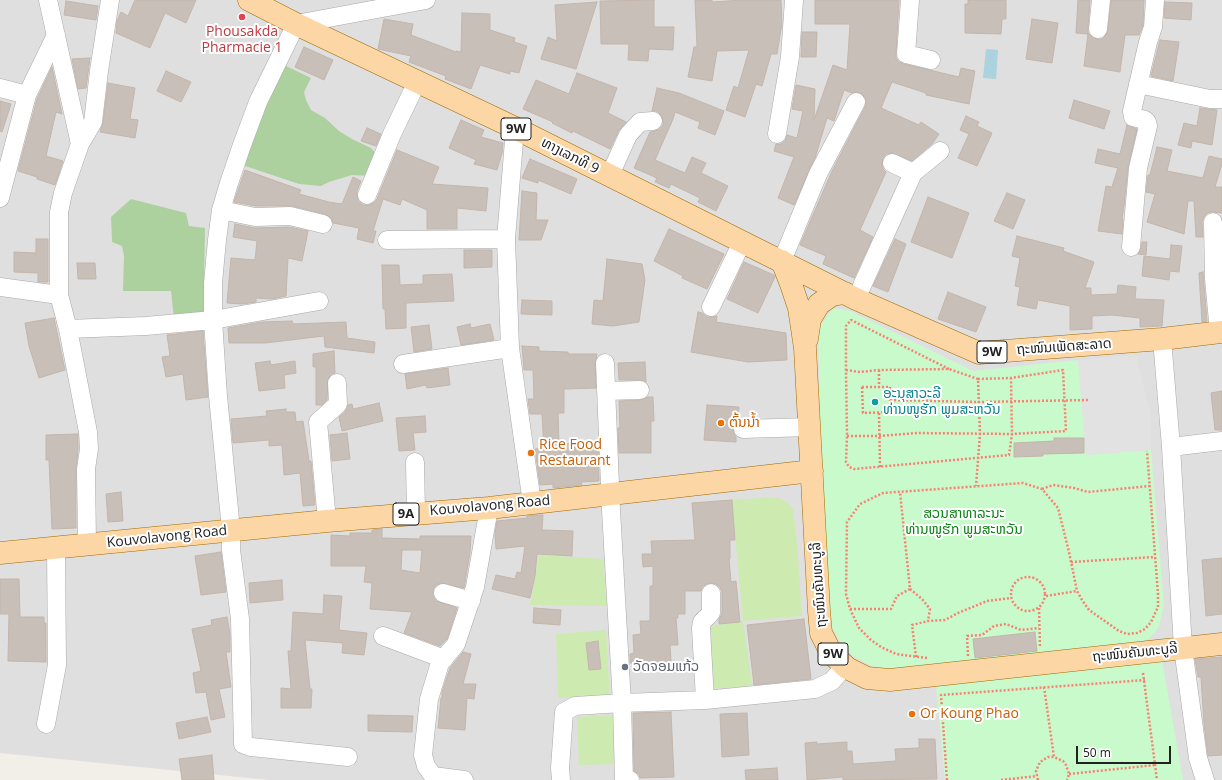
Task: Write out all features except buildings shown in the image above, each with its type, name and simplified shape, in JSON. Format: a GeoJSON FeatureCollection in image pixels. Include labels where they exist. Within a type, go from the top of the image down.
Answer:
{"type":"FeatureCollection","features":[{"type":"Feature","properties":{"kind":"main road","name":"ທາງເລກທີ 9"},"geometry":{"type":"LineString","coordinates":[[261,3],[296,24],[514,128],[782,261]]}},
{"type":"Feature","properties":{"kind":"main road","name":"ຖະໜົນເພັດສະລາດ"},"geometry":{"type":"LineString","coordinates":[[782,261],[851,296],[980,353],[1162,339],[1221,332]]}},
{"type":"Feature","properties":{"kind":"main road","name":"ຖະໜົນຄັນທະບູລີ"},"geometry":{"type":"LineString","coordinates":[[782,261],[799,308],[805,348],[818,611],[822,633],[831,653],[847,668],[867,678],[890,680],[969,673],[1222,644]]}},
{"type":"Feature","properties":{"kind":"main road","name":"9W"},"geometry":{"type":"LineString","coordinates":[[805,348],[810,319],[819,304],[832,295],[851,296]]}},
{"type":"Feature","properties":{"kind":"main road","name":"Kouvolavong Road"},"geometry":{"type":"LineString","coordinates":[[0,553],[327,521],[489,508],[812,471]]}},
{"type":"Feature","properties":{"kind":"street"},"geometry":{"type":"LineString","coordinates":[[48,0],[80,144]]}},
{"type":"Feature","properties":{"kind":"street"},"geometry":{"type":"LineString","coordinates":[[86,544],[79,489],[86,468],[89,449],[88,432],[68,329],[59,295],[59,212],[54,196],[80,144],[94,122],[99,71],[110,0]]}},
{"type":"Feature","properties":{"kind":"street"},"geometry":{"type":"LineString","coordinates":[[348,757],[251,747],[244,744],[240,620],[231,550],[231,530],[218,396],[213,283],[217,240],[221,210],[231,177],[258,102],[296,24],[426,0]]}},
{"type":"Feature","properties":{"kind":"street"},"geometry":{"type":"LineString","coordinates":[[777,134],[790,57],[794,0]]}},
{"type":"Feature","properties":{"kind":"street"},"geometry":{"type":"LineString","coordinates":[[910,0],[906,54],[931,60]]}},
{"type":"Feature","properties":{"kind":"street"},"geometry":{"type":"LineString","coordinates":[[1098,29],[1101,0]]}},
{"type":"Feature","properties":{"kind":"street"},"geometry":{"type":"LineString","coordinates":[[1130,247],[1138,168],[1148,126],[1147,122],[1133,118],[1132,115],[1148,42],[1153,27],[1155,0]]}},
{"type":"Feature","properties":{"kind":"street"},"geometry":{"type":"LineString","coordinates":[[0,198],[27,95],[56,35]]}},
{"type":"Feature","properties":{"kind":"street"},"geometry":{"type":"LineString","coordinates":[[367,195],[392,134],[417,82]]}},
{"type":"Feature","properties":{"kind":"street"},"geometry":{"type":"LineString","coordinates":[[1138,84],[1210,99],[1222,99]]}},
{"type":"Feature","properties":{"kind":"street"},"geometry":{"type":"LineString","coordinates":[[0,88],[27,95]]}},
{"type":"Feature","properties":{"kind":"street"},"geometry":{"type":"LineString","coordinates":[[782,261],[818,174],[856,102]]}},
{"type":"Feature","properties":{"kind":"street"},"geometry":{"type":"LineString","coordinates":[[610,175],[628,135],[640,122],[653,121]]}},
{"type":"Feature","properties":{"kind":"street"},"geometry":{"type":"LineString","coordinates":[[514,128],[506,239],[510,348],[532,503]]}},
{"type":"Feature","properties":{"kind":"street"},"geometry":{"type":"LineString","coordinates":[[851,296],[913,173],[940,151]]}},
{"type":"Feature","properties":{"kind":"street"},"geometry":{"type":"LineString","coordinates":[[892,163],[913,173]]}},
{"type":"Feature","properties":{"kind":"street"},"geometry":{"type":"LineString","coordinates":[[221,210],[255,217],[290,216],[323,224]]}},
{"type":"Feature","properties":{"kind":"street"},"geometry":{"type":"LineString","coordinates":[[1213,222],[1214,279],[1221,332]]}},
{"type":"Feature","properties":{"kind":"street"},"geometry":{"type":"LineString","coordinates":[[387,240],[506,239]]}},
{"type":"Feature","properties":{"kind":"street"},"geometry":{"type":"LineString","coordinates":[[711,307],[742,242]]}},
{"type":"Feature","properties":{"kind":"street"},"geometry":{"type":"LineString","coordinates":[[0,287],[59,295]]}},
{"type":"Feature","properties":{"kind":"street"},"geometry":{"type":"LineString","coordinates":[[68,329],[146,326],[214,320],[319,301]]}},
{"type":"Feature","properties":{"kind":"street"},"geometry":{"type":"LineString","coordinates":[[1162,339],[1171,447],[1183,648],[1198,758],[1205,780]]}},
{"type":"Feature","properties":{"kind":"street"},"geometry":{"type":"LineString","coordinates":[[403,364],[510,348]]}},
{"type":"Feature","properties":{"kind":"street"},"geometry":{"type":"LineString","coordinates":[[605,363],[622,703],[624,780],[630,780]]}},
{"type":"Feature","properties":{"kind":"street"},"geometry":{"type":"LineString","coordinates":[[327,521],[318,422],[338,404],[337,382]]}},
{"type":"Feature","properties":{"kind":"street"},"geometry":{"type":"LineString","coordinates":[[606,391],[640,390]]}},
{"type":"Feature","properties":{"kind":"street"},"geometry":{"type":"LineString","coordinates":[[743,429],[810,427]]}},
{"type":"Feature","properties":{"kind":"street"},"geometry":{"type":"LineString","coordinates":[[1171,447],[1222,441]]}},
{"type":"Feature","properties":{"kind":"street"},"geometry":{"type":"LineString","coordinates":[[415,462],[416,513]]}},
{"type":"Feature","properties":{"kind":"street"},"geometry":{"type":"LineString","coordinates":[[464,780],[433,776],[426,766],[423,755],[429,699],[440,663],[456,644],[471,601],[475,587],[489,508]]}},
{"type":"Feature","properties":{"kind":"street"},"geometry":{"type":"LineString","coordinates":[[46,724],[57,665],[56,547]]}},
{"type":"Feature","properties":{"kind":"street"},"geometry":{"type":"LineString","coordinates":[[443,593],[471,601]]}},
{"type":"Feature","properties":{"kind":"street"},"geometry":{"type":"LineString","coordinates":[[705,700],[701,628],[702,622],[711,613],[711,593]]}},
{"type":"Feature","properties":{"kind":"street"},"geometry":{"type":"LineString","coordinates":[[383,636],[444,659]]}},
{"type":"Feature","properties":{"kind":"street"},"geometry":{"type":"LineString","coordinates":[[561,780],[560,768],[564,712],[574,706],[705,700],[815,689],[832,681],[845,666]]}},
{"type":"Feature","properties":{"kind":"path"},"geometry":{"type":"LineString","coordinates":[[847,436],[879,436],[916,433],[1012,434],[1066,432],[1063,370],[1011,378],[978,379],[949,369],[851,320],[846,326],[846,462],[849,467],[854,469],[1009,455],[1012,434],[1011,378]]}},
{"type":"Feature","properties":{"kind":"path"},"geometry":{"type":"LineString","coordinates":[[846,370],[860,372],[878,370],[949,369]]}},
{"type":"Feature","properties":{"kind":"path"},"geometry":{"type":"LineString","coordinates":[[878,370],[879,387]]}},
{"type":"Feature","properties":{"kind":"path"},"geometry":{"type":"LineString","coordinates":[[976,486],[980,434],[978,379]]}},
{"type":"Feature","properties":{"kind":"path"},"geometry":{"type":"LineString","coordinates":[[862,387],[890,387],[890,400],[890,412],[863,413],[862,387]]}},
{"type":"Feature","properties":{"kind":"path"},"geometry":{"type":"LineString","coordinates":[[890,400],[979,402],[1090,400]]}},
{"type":"Feature","properties":{"kind":"path"},"geometry":{"type":"LineString","coordinates":[[879,413],[880,467]]}},
{"type":"Feature","properties":{"kind":"path"},"geometry":{"type":"LineString","coordinates":[[937,675],[936,662],[929,658],[896,654],[871,640],[859,628],[850,609],[846,594],[847,522],[860,504],[883,493],[1023,483],[1042,489],[1058,508],[1077,591],[1082,600],[1089,610],[1119,631],[1127,634],[1137,633],[1145,629],[1151,622],[1158,606],[1147,450]]}},
{"type":"Feature","properties":{"kind":"path"},"geometry":{"type":"LineString","coordinates":[[1042,489],[1053,485],[1088,492],[1150,486]]}},
{"type":"Feature","properties":{"kind":"path"},"geometry":{"type":"LineString","coordinates":[[900,492],[910,589],[930,608],[928,621]]}},
{"type":"Feature","properties":{"kind":"path"},"geometry":{"type":"LineString","coordinates":[[1071,562],[1155,557]]}},
{"type":"Feature","properties":{"kind":"path"},"geometry":{"type":"LineString","coordinates":[[1027,577],[1039,580],[1045,590],[1046,596],[1039,608],[1034,611],[1022,611],[1013,604],[1011,592],[1016,581],[1027,577]]}},
{"type":"Feature","properties":{"kind":"path"},"geometry":{"type":"LineString","coordinates":[[850,609],[890,608],[897,596],[910,589]]}},
{"type":"Feature","properties":{"kind":"path"},"geometry":{"type":"LineString","coordinates":[[1046,596],[1077,591]]}},
{"type":"Feature","properties":{"kind":"path"},"geometry":{"type":"LineString","coordinates":[[916,657],[912,625],[928,621],[945,620],[987,601],[1011,598]]}},
{"type":"Feature","properties":{"kind":"path"},"geometry":{"type":"LineString","coordinates":[[1039,608],[1040,654]]}},
{"type":"Feature","properties":{"kind":"path"},"geometry":{"type":"LineString","coordinates":[[969,673],[967,636],[982,635],[994,626],[1006,624],[1021,630],[1039,628]]}},
{"type":"Feature","properties":{"kind":"path"},"geometry":{"type":"LineString","coordinates":[[1143,673],[1156,780]]}},
{"type":"Feature","properties":{"kind":"path"},"geometry":{"type":"LineString","coordinates":[[947,780],[942,694],[1145,680]]}},
{"type":"Feature","properties":{"kind":"path"},"geometry":{"type":"LineString","coordinates":[[1044,687],[1054,757]]}},
{"type":"Feature","properties":{"kind":"path"},"geometry":{"type":"LineString","coordinates":[[1038,780],[1036,776],[1040,762],[1048,757],[1054,757],[1066,764],[1069,774],[1067,780]]}},
{"type":"Feature","properties":{"kind":"path"},"geometry":{"type":"LineString","coordinates":[[1069,774],[1155,765]]}},
{"type":"Feature","properties":{"kind":"path"},"geometry":{"type":"LineString","coordinates":[[1001,780],[1036,776]]}},
{"type":"Feature","properties":{"kind":"shaded area"},"geometry":{"type":"Polygon","coordinates":[[[0,0],[1222,0],[1222,780],[269,780],[0,753],[0,0]]]}},
{"type":"Feature","properties":{"kind":"shaded area"},"geometry":{"type":"Polygon","coordinates":[[[1136,355],[1151,414],[1151,450],[1086,455],[1078,360],[1136,355]]]}},
{"type":"Feature","properties":{"kind":"green space"},"geometry":{"type":"Polygon","coordinates":[[[284,65],[311,78],[304,92],[311,110],[325,118],[339,131],[371,148],[377,155],[370,176],[352,175],[321,186],[299,184],[245,166],[247,151],[270,94],[284,65]]]}},
{"type":"Feature","properties":{"kind":"green space"},"geometry":{"type":"Polygon","coordinates":[[[131,199],[186,213],[189,226],[205,228],[204,283],[206,299],[204,313],[174,319],[171,291],[123,291],[124,256],[122,246],[112,242],[111,217],[131,199]]]}},
{"type":"Feature","properties":{"kind":"green space","name":"ສວນສາທາລະນະ ທ່ານໜູຮັກ ພູມສະຫວັນ"},"geometry":{"type":"Polygon","coordinates":[[[833,308],[848,310],[973,371],[1078,360],[1086,455],[1151,450],[1164,605],[1159,626],[1149,639],[1135,643],[891,670],[869,665],[853,656],[840,642],[830,624],[824,585],[818,329],[833,308]]]}},
{"type":"Feature","properties":{"kind":"green space"},"geometry":{"type":"Polygon","coordinates":[[[776,497],[787,502],[793,509],[802,616],[743,621],[732,500],[776,497]]]}},
{"type":"Feature","properties":{"kind":"green space"},"geometry":{"type":"Polygon","coordinates":[[[539,555],[603,559],[607,606],[530,605],[539,555]]]}},
{"type":"Feature","properties":{"kind":"green space"},"geometry":{"type":"Polygon","coordinates":[[[743,621],[752,686],[712,689],[704,627],[743,621]]]}},
{"type":"Feature","properties":{"kind":"green space"},"geometry":{"type":"Polygon","coordinates":[[[606,630],[610,696],[558,698],[556,634],[606,630]],[[598,641],[586,643],[589,670],[598,641]]]}},
{"type":"Feature","properties":{"kind":"green space"},"geometry":{"type":"Polygon","coordinates":[[[1162,660],[1183,780],[945,780],[936,685],[1162,660]]]}},
{"type":"Feature","properties":{"kind":"green space"},"geometry":{"type":"Polygon","coordinates":[[[617,715],[619,764],[579,765],[577,717],[617,715]]]}},
{"type":"Feature","properties":{"kind":"water"},"geometry":{"type":"Polygon","coordinates":[[[986,49],[998,50],[996,79],[983,78],[986,49]]]}},
{"type":"Feature","properties":{"kind":"place","name":"Phousakda Pharmacie 1"},"geometry":{"type":"Point","coordinates":[242,17]}},
{"type":"Feature","properties":{"kind":"place","name":"ອະນຸສາວະລີ ທ່ານໜູຮັກ ພູມສະຫວັນ"},"geometry":{"type":"Point","coordinates":[875,402]}},
{"type":"Feature","properties":{"kind":"place","name":"ຕົ້ນນໍ້າ"},"geometry":{"type":"Point","coordinates":[721,423]}},
{"type":"Feature","properties":{"kind":"place","name":"Rice Food Restaurant"},"geometry":{"type":"Point","coordinates":[531,453]}},
{"type":"Feature","properties":{"kind":"place","name":"ວັດຈອມແກ້ວ"},"geometry":{"type":"Point","coordinates":[625,667]}},
{"type":"Feature","properties":{"kind":"place","name":"Or Koung Phao"},"geometry":{"type":"Point","coordinates":[912,714]}}]}
